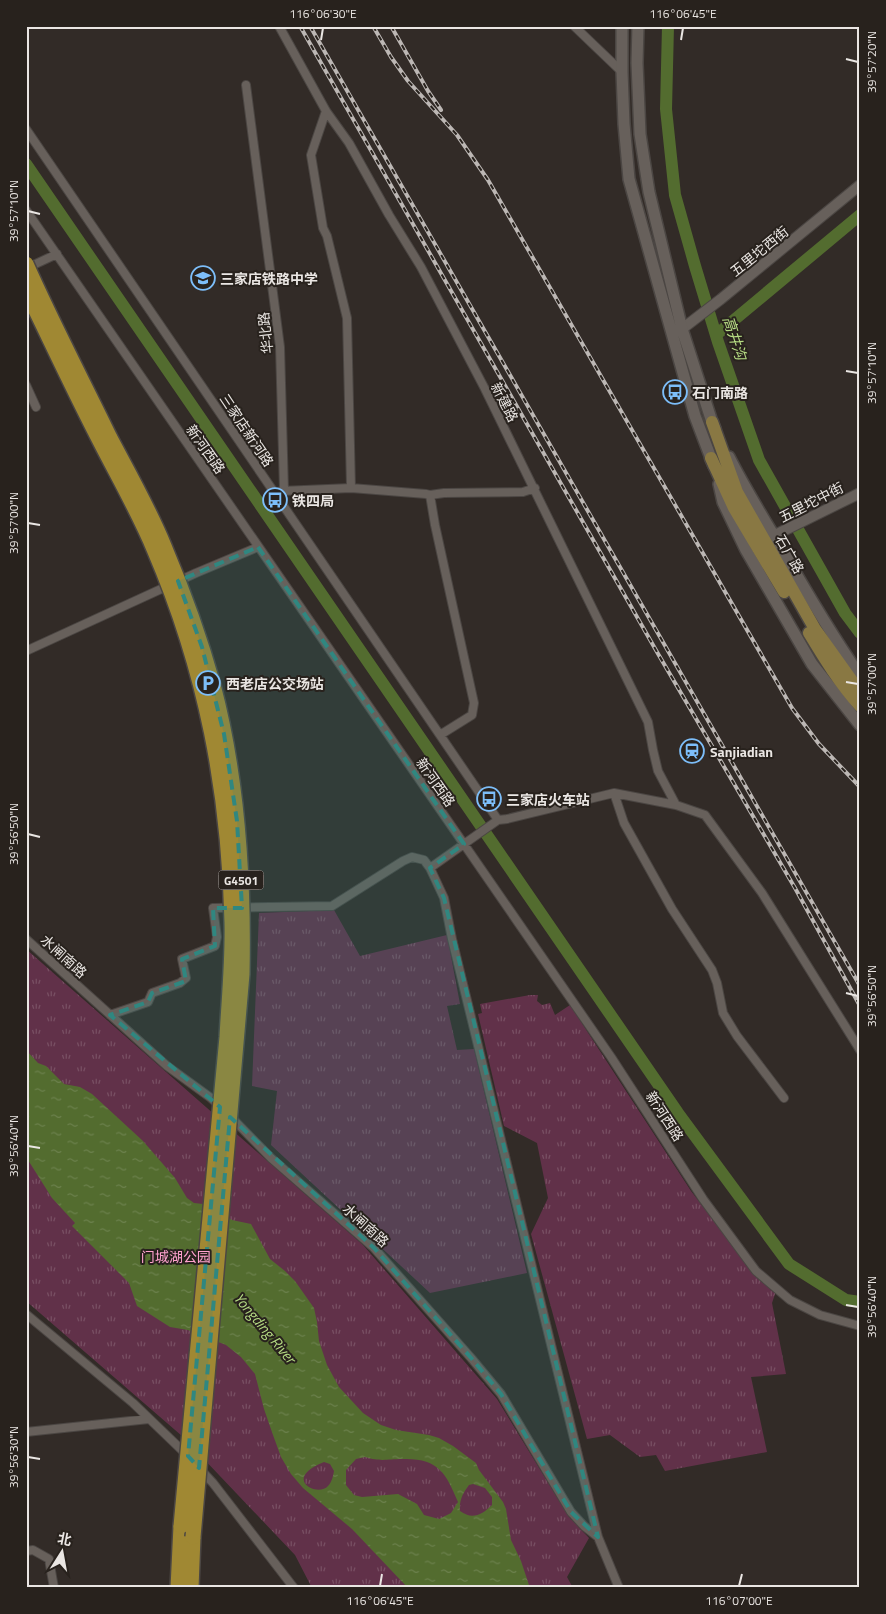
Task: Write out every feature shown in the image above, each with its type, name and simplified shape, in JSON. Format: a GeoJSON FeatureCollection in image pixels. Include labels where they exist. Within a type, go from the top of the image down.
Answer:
{"type":"FeatureCollection","features":[{"type":"Feature","properties":{"kind":"highway","name":"G4501"},"geometry":{"type":"LineString","coordinates":[[26,264],[164,545],[202,647],[213,687],[231,775],[241,863],[242,974],[190,1588]]}},
{"type":"Feature","properties":{"kind":"highway","name":"G4501"},"geometry":{"type":"LineString","coordinates":[[26,290],[139,517],[154,549],[177,610],[191,649],[211,727],[226,822],[232,924],[230,983],[181,1526],[178,1588]]}},
{"type":"Feature","properties":{"kind":"main road"},"geometry":{"type":"LineString","coordinates":[[622,26],[624,124],[629,179],[677,330],[712,422],[744,486],[839,646],[860,676]]}},
{"type":"Feature","properties":{"kind":"main road"},"geometry":{"type":"LineString","coordinates":[[638,26],[637,63],[640,134],[649,192],[695,416],[712,458],[723,502],[746,550],[812,664],[860,725]]}},
{"type":"Feature","properties":{"kind":"main road","name":"石广路"},"geometry":{"type":"LineString","coordinates":[[712,422],[737,492],[815,629],[860,692]]}},
{"type":"Feature","properties":{"kind":"main road","name":"石广路"},"geometry":{"type":"LineString","coordinates":[[712,458],[734,508],[823,657],[849,694],[860,706]]}},
{"type":"Feature","properties":{"kind":"street","name":"新建路"},"geometry":{"type":"LineString","coordinates":[[278,26],[326,111],[349,143],[389,215],[421,267],[485,389],[648,722],[658,772],[676,805]]}},
{"type":"Feature","properties":{"kind":"street"},"geometry":{"type":"LineString","coordinates":[[574,26],[622,72]]}},
{"type":"Feature","properties":{"kind":"street","name":"华北路"},"geometry":{"type":"LineString","coordinates":[[246,85],[280,347],[284,490]]}},
{"type":"Feature","properties":{"kind":"street"},"geometry":{"type":"LineString","coordinates":[[326,111],[311,155],[323,228],[327,236],[347,318],[351,488]]}},
{"type":"Feature","properties":{"kind":"street","name":"三家店新河路"},"geometry":{"type":"LineString","coordinates":[[26,129],[498,820]]}},
{"type":"Feature","properties":{"kind":"street","name":"五里坨西街"},"geometry":{"type":"LineString","coordinates":[[677,330],[698,318],[860,185]]}},
{"type":"Feature","properties":{"kind":"street","name":"新河西路"},"geometry":{"type":"LineString","coordinates":[[26,210],[611,1058],[704,1199],[756,1271],[790,1300],[820,1315],[860,1326]]}},
{"type":"Feature","properties":{"kind":"street"},"geometry":{"type":"LineString","coordinates":[[26,269],[57,254]]}},
{"type":"Feature","properties":{"kind":"street"},"geometry":{"type":"LineString","coordinates":[[26,385],[36,407]]}},
{"type":"Feature","properties":{"kind":"street"},"geometry":{"type":"LineString","coordinates":[[274,492],[351,488],[430,495],[523,492],[535,488]]}},
{"type":"Feature","properties":{"kind":"street","name":"五里坨中街"},"geometry":{"type":"LineString","coordinates":[[773,536],[860,493]]}},
{"type":"Feature","properties":{"kind":"street"},"geometry":{"type":"LineString","coordinates":[[430,495],[474,703],[472,715],[440,736]]}},
{"type":"Feature","properties":{"kind":"street"},"geometry":{"type":"LineString","coordinates":[[26,651],[196,573],[258,547]]}},
{"type":"Feature","properties":{"kind":"street"},"geometry":{"type":"LineString","coordinates":[[614,793],[624,823],[672,909],[712,970],[717,983],[723,1013],[737,1036],[784,1098]]}},
{"type":"Feature","properties":{"kind":"street"},"geometry":{"type":"LineString","coordinates":[[430,868],[498,820],[614,793],[676,805],[705,816],[762,893],[860,1050]]}},
{"type":"Feature","properties":{"kind":"street"},"geometry":{"type":"LineString","coordinates":[[110,1015],[148,1002],[152,993],[180,983],[186,978],[182,959],[215,946],[217,937],[213,908],[332,906],[412,857],[424,860],[430,868],[444,898],[452,939],[598,1537]]}},
{"type":"Feature","properties":{"kind":"street","name":"水闸南路"},"geometry":{"type":"LineString","coordinates":[[26,939],[167,1066],[211,1098],[271,1158],[374,1248],[501,1394],[571,1512],[598,1537],[619,1588]]}},
{"type":"Feature","properties":{"kind":"street"},"geometry":{"type":"LineString","coordinates":[[26,1314],[133,1403],[213,1483],[294,1588]]}},
{"type":"Feature","properties":{"kind":"street"},"geometry":{"type":"LineString","coordinates":[[26,1432],[149,1419]]}},
{"type":"Feature","properties":{"kind":"street"},"geometry":{"type":"LineString","coordinates":[[26,1551],[33,1550],[49,1559],[54,1588]]}},
{"type":"Feature","properties":{"kind":"highlighted area"},"geometry":{"type":"Polygon","coordinates":[[[258,547],[464,844],[430,868],[444,898],[598,1537],[571,1512],[501,1394],[472,1359],[374,1248],[230,1117],[199,1468],[188,1456],[220,1107],[110,1015],[148,1002],[152,993],[186,981],[182,959],[215,946],[213,908],[242,908],[237,821],[224,734],[202,647],[178,581],[258,547]]]}},
{"type":"Feature","properties":{"kind":"green space"},"geometry":{"type":"Polygon","coordinates":[[[334,910],[360,956],[447,935],[460,1004],[447,1006],[457,1050],[474,1049],[527,1273],[430,1293],[271,1145],[277,1091],[252,1086],[259,913],[334,910]]]}},
{"type":"Feature","properties":{"kind":"green space","name":"门城湖公园"},"geometry":{"type":"Polygon","coordinates":[[[26,949],[363,1245],[497,1399],[569,1517],[589,1538],[567,1577],[573,1588],[312,1588],[295,1555],[182,1436],[26,1301],[26,949]]]}},
{"type":"Feature","properties":{"kind":"green space"},"geometry":{"type":"Polygon","coordinates":[[[538,995],[537,1001],[542,1005],[550,1003],[555,1015],[570,1005],[691,1191],[754,1273],[776,1291],[772,1303],[786,1374],[751,1377],[767,1452],[665,1471],[656,1455],[640,1457],[610,1435],[587,1439],[531,1234],[548,1198],[537,1143],[504,1126],[478,1014],[482,1013],[480,1004],[538,995]]]}},
{"type":"Feature","properties":{"kind":"water","name":"Yongding River"},"geometry":{"type":"Polygon","coordinates":[[[26,1050],[38,1063],[46,1066],[64,1084],[80,1087],[92,1094],[143,1141],[175,1178],[187,1198],[194,1203],[203,1204],[232,1220],[251,1224],[270,1259],[295,1281],[314,1308],[319,1341],[327,1365],[339,1387],[363,1413],[381,1425],[396,1430],[439,1438],[476,1463],[479,1470],[503,1502],[511,1540],[521,1561],[530,1588],[408,1588],[352,1529],[303,1488],[291,1474],[281,1457],[273,1435],[255,1374],[241,1357],[226,1345],[188,1330],[170,1327],[137,1306],[129,1283],[72,1226],[75,1223],[52,1198],[28,1160],[26,1141],[26,1050]],[[365,1457],[356,1459],[346,1470],[346,1485],[354,1495],[362,1497],[398,1494],[417,1504],[424,1515],[439,1519],[451,1513],[458,1502],[445,1475],[425,1461],[415,1459],[380,1460],[365,1457]],[[324,1462],[311,1468],[305,1475],[306,1485],[317,1490],[328,1486],[334,1471],[330,1464],[324,1462]],[[473,1484],[469,1485],[462,1497],[460,1511],[473,1516],[492,1505],[492,1497],[485,1488],[473,1484]]]}},
{"type":"Feature","properties":{"kind":"waterway","name":"高井沟"},"geometry":{"type":"LineString","coordinates":[[668,26],[666,109],[675,195],[718,342],[759,460],[845,613],[860,633]]}},
{"type":"Feature","properties":{"kind":"waterway"},"geometry":{"type":"LineString","coordinates":[[26,164],[678,1113],[789,1264],[846,1300],[860,1302]]}},
{"type":"Feature","properties":{"kind":"waterway"},"geometry":{"type":"LineString","coordinates":[[716,335],[860,215]]}},
{"type":"Feature","properties":{"kind":"railway"},"geometry":{"type":"LineString","coordinates":[[300,26],[657,652],[795,888],[860,1006]]}},
{"type":"Feature","properties":{"kind":"railway"},"geometry":{"type":"LineString","coordinates":[[310,26],[860,986]]}},
{"type":"Feature","properties":{"kind":"railway"},"geometry":{"type":"LineString","coordinates":[[373,26],[408,81],[457,135],[488,180],[792,708],[819,744],[860,787]]}},
{"type":"Feature","properties":{"kind":"railway"},"geometry":{"type":"LineString","coordinates":[[391,26],[441,110]]}},
{"type":"Feature","properties":{"kind":"place","name":"三家店铁路中学"},"geometry":{"type":"Point","coordinates":[203,278]}},
{"type":"Feature","properties":{"kind":"place","name":"石门南路"},"geometry":{"type":"Point","coordinates":[675,392]}},
{"type":"Feature","properties":{"kind":"place","name":"铁四局"},"geometry":{"type":"Point","coordinates":[275,500]}},
{"type":"Feature","properties":{"kind":"place","name":"西老店公交场站"},"geometry":{"type":"Point","coordinates":[208,683]}},
{"type":"Feature","properties":{"kind":"place","name":"Sanjiadian"},"geometry":{"type":"Point","coordinates":[692,751]}},
{"type":"Feature","properties":{"kind":"place","name":"三家店火车站"},"geometry":{"type":"Point","coordinates":[489,799]}}]}
